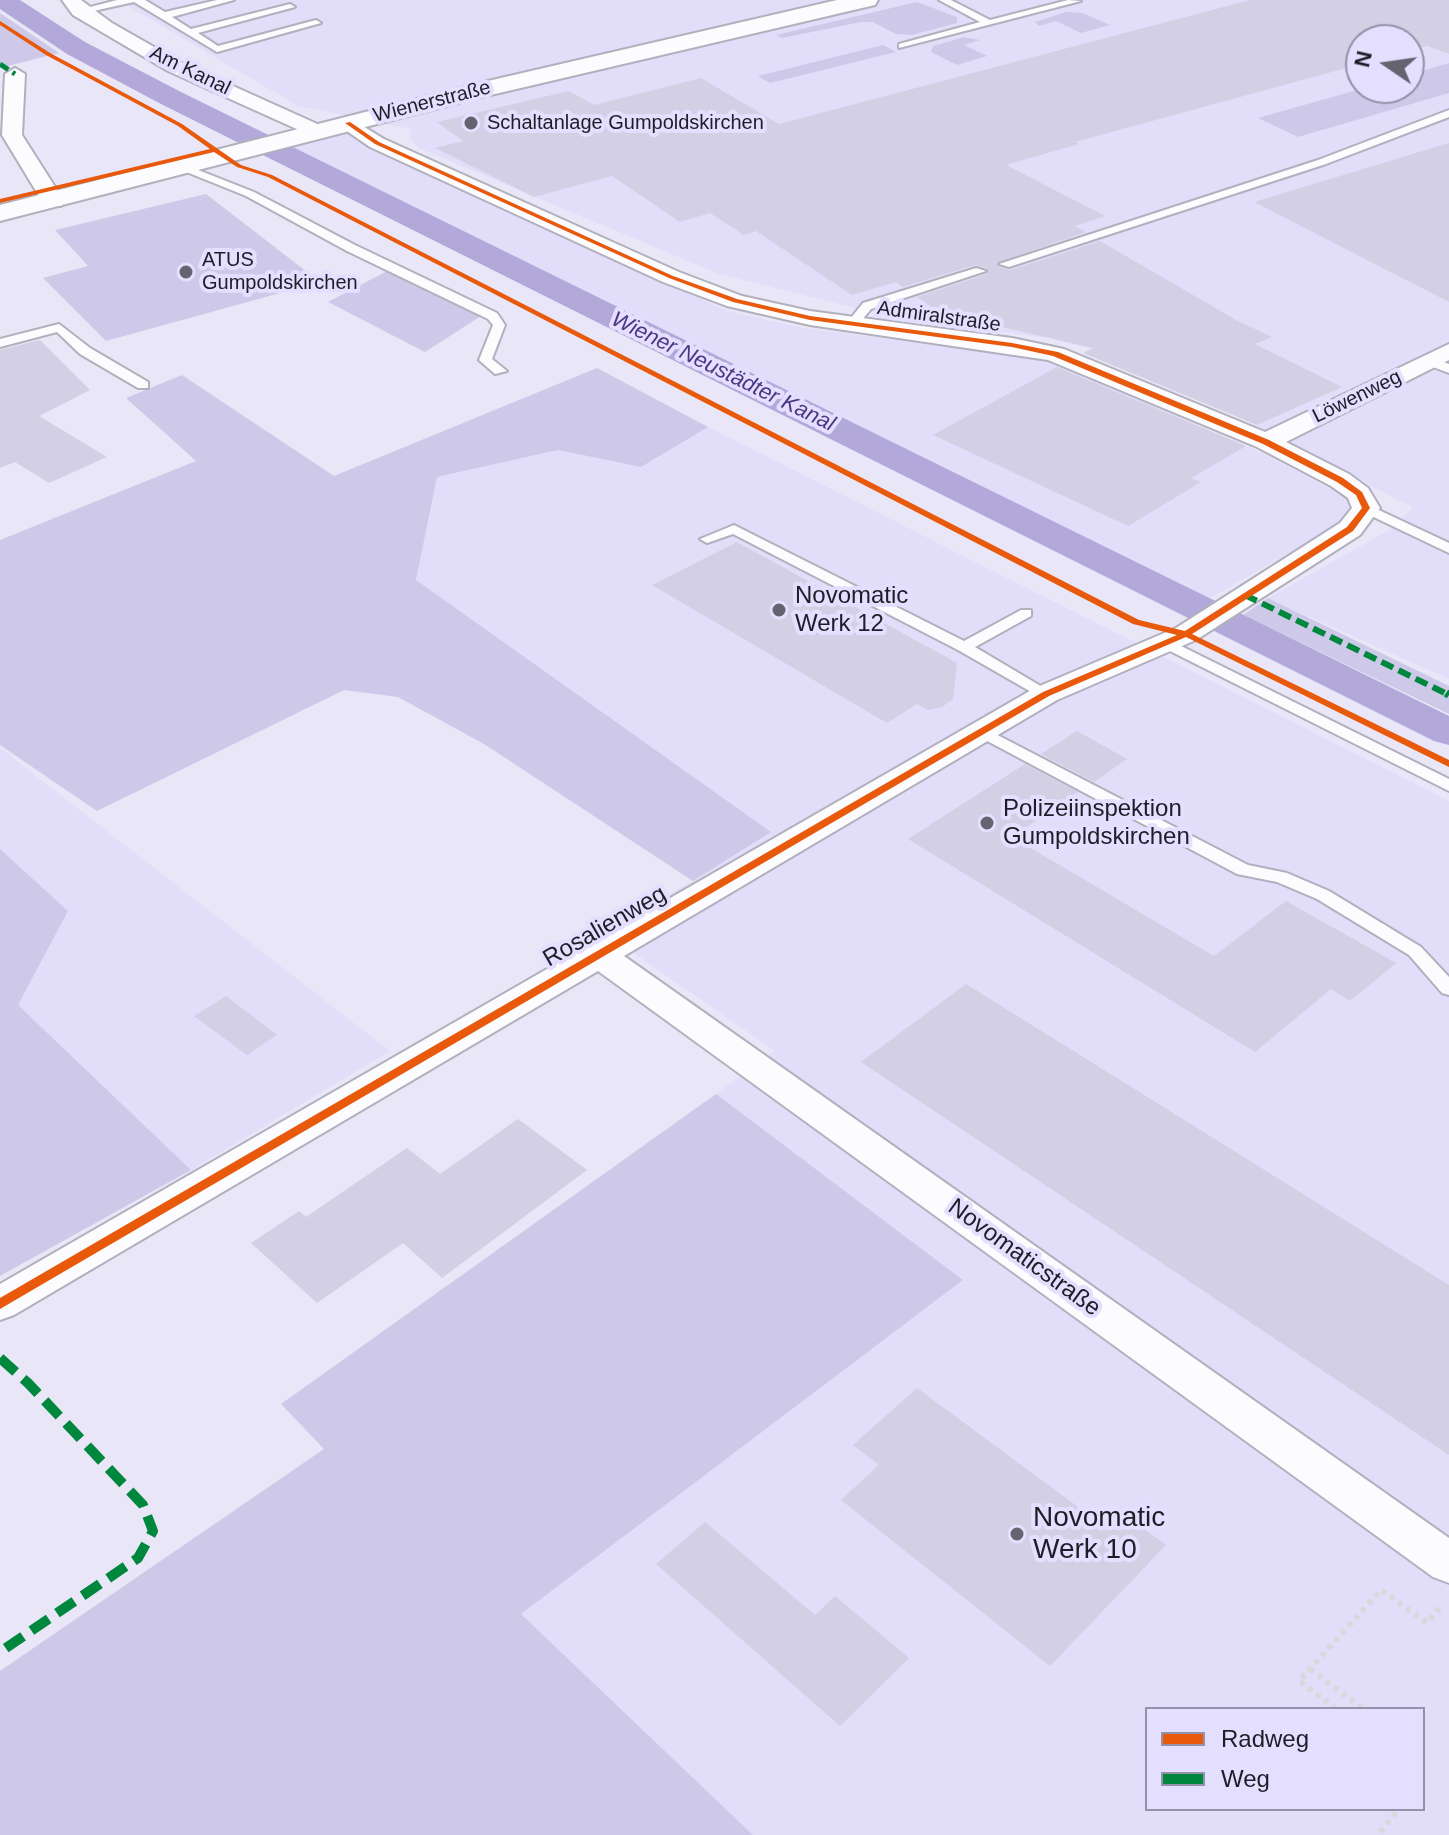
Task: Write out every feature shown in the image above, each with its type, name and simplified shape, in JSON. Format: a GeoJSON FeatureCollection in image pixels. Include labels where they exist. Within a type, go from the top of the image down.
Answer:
{"type":"FeatureCollection","features":[{"type":"Feature","properties":{"kind":"street","name":"Wienerstraße"},"geometry":{"type":"LineString","coordinates":[[0,213],[348,123],[867,0]]}},
{"type":"Feature","properties":{"kind":"street","name":"Am Kanal"},"geometry":{"type":"LineString","coordinates":[[76,5],[175,67],[317,131]]}},
{"type":"Feature","properties":{"kind":"street"},"geometry":{"type":"LineString","coordinates":[[15,74],[12,135],[53,201]]}},
{"type":"Feature","properties":{"kind":"street","name":"Admiralstraße"},"geometry":{"type":"LineString","coordinates":[[348,123],[377,143],[671,277],[735,301],[810,318],[1012,345],[1055,354],[1266,442],[1340,480],[1359,494],[1366,508]]}},
{"type":"Feature","properties":{"kind":"street","name":"Löwenweg"},"geometry":{"type":"LineString","coordinates":[[1266,442],[1443,361]]}},
{"type":"Feature","properties":{"kind":"street","name":"Rosalienweg"},"geometry":{"type":"LineString","coordinates":[[0,1304],[1046,694],[1195,628],[1350,529],[1366,508]]}},
{"type":"Feature","properties":{"kind":"street","name":"Novomaticstraße"},"geometry":{"type":"LineString","coordinates":[[598,954],[1449,1563]]}},
{"type":"Feature","properties":{"kind":"lane"},"geometry":{"type":"LineString","coordinates":[[76,5],[131,0]]}},
{"type":"Feature","properties":{"kind":"lane"},"geometry":{"type":"LineString","coordinates":[[138,0],[217,49],[316,23]]}},
{"type":"Feature","properties":{"kind":"lane"},"geometry":{"type":"LineString","coordinates":[[162,16],[229,0]]}},
{"type":"Feature","properties":{"kind":"lane"},"geometry":{"type":"LineString","coordinates":[[944,0],[989,23]]}},
{"type":"Feature","properties":{"kind":"lane"},"geometry":{"type":"LineString","coordinates":[[903,46],[1076,1]]}},
{"type":"Feature","properties":{"kind":"lane"},"geometry":{"type":"LineString","coordinates":[[189,32],[290,7]]}},
{"type":"Feature","properties":{"kind":"lane"},"geometry":{"type":"LineString","coordinates":[[1005,264],[1322,162],[1449,113]]}},
{"type":"Feature","properties":{"kind":"lane"},"geometry":{"type":"LineString","coordinates":[[183,167],[250,194],[351,248],[493,316],[499,325],[485,360],[500,371]]}},
{"type":"Feature","properties":{"kind":"lane"},"geometry":{"type":"LineString","coordinates":[[852,324],[867,306],[980,271]]}},
{"type":"Feature","properties":{"kind":"lane"},"geometry":{"type":"LineString","coordinates":[[0,343],[59,328],[85,351],[143,385]]}},
{"type":"Feature","properties":{"kind":"lane"},"geometry":{"type":"LineString","coordinates":[[1366,508],[1449,549]]}},
{"type":"Feature","properties":{"kind":"lane"},"geometry":{"type":"LineString","coordinates":[[707,539],[734,529],[964,647],[1046,694]]}},
{"type":"Feature","properties":{"kind":"lane"},"geometry":{"type":"LineString","coordinates":[[964,647],[1026,613]]}},
{"type":"Feature","properties":{"kind":"lane"},"geometry":{"type":"LineString","coordinates":[[1165,643],[1449,786]]}},
{"type":"Feature","properties":{"kind":"lane"},"geometry":{"type":"LineString","coordinates":[[982,732],[1243,870],[1281,877],[1323,895],[1415,951],[1449,989]]}},
{"type":"Feature","properties":{"kind":"path"},"geometry":{"type":"LineString","coordinates":[[1333,1707],[1299,1681],[1381,1590],[1427,1623],[1444,1602],[1449,1606]]}},
{"type":"Feature","properties":{"kind":"path"},"geometry":{"type":"LineString","coordinates":[[1310,1669],[1360,1707]]}},
{"type":"Feature","properties":{"kind":"path"},"geometry":{"type":"LineString","coordinates":[[1380,1832],[1397,1811]]}},
{"type":"Feature","properties":{"kind":"shaded area"},"geometry":{"type":"Polygon","coordinates":[[[118,0],[1449,0],[1449,679],[1268,598],[1386,532],[1413,508],[1125,357],[1048,338],[895,318],[719,274],[419,148],[410,139],[411,129],[298,106],[118,0]]]}},
{"type":"Feature","properties":{"kind":"shaded area"},"geometry":{"type":"Polygon","coordinates":[[[917,2],[957,17],[957,23],[912,35],[896,34],[873,22],[861,22],[782,38],[776,35],[917,2]]]}},
{"type":"Feature","properties":{"kind":"shaded area"},"geometry":{"type":"Polygon","coordinates":[[[1066,12],[1083,13],[1110,25],[1081,33],[1056,21],[1039,26],[1035,22],[1066,12]]]}},
{"type":"Feature","properties":{"kind":"shaded area"},"geometry":{"type":"Polygon","coordinates":[[[0,13],[59,53],[0,68],[0,13]]]}},
{"type":"Feature","properties":{"kind":"shaded area"},"geometry":{"type":"Polygon","coordinates":[[[964,37],[980,40],[964,45],[987,56],[957,65],[931,52],[933,46],[964,37]]]}},
{"type":"Feature","properties":{"kind":"shaded area"},"geometry":{"type":"Polygon","coordinates":[[[883,45],[896,52],[770,83],[758,76],[883,45]]]}},
{"type":"Feature","properties":{"kind":"shaded area"},"geometry":{"type":"Polygon","coordinates":[[[1449,63],[1449,93],[1425,100],[1425,70],[1449,63]]]}},
{"type":"Feature","properties":{"kind":"shaded area"},"geometry":{"type":"Polygon","coordinates":[[[1345,93],[1345,104],[1411,104],[1298,137],[1258,118],[1345,93]]]}},
{"type":"Feature","properties":{"kind":"shaded area"},"geometry":{"type":"Polygon","coordinates":[[[345,132],[727,311],[803,328],[1050,360],[1266,455],[1366,508],[1209,599],[277,151],[345,132]]]}},
{"type":"Feature","properties":{"kind":"shaded area","name":"ATUS Gumpoldskirchen"},"geometry":{"type":"Polygon","coordinates":[[[206,194],[320,282],[106,341],[43,278],[88,266],[55,230],[206,194]]]}},
{"type":"Feature","properties":{"kind":"shaded area","name":"ATUS Gumpoldskirchen"},"geometry":{"type":"Polygon","coordinates":[[[389,270],[481,316],[425,352],[328,302],[389,270]]]}},
{"type":"Feature","properties":{"kind":"shaded area"},"geometry":{"type":"Polygon","coordinates":[[[597,368],[708,427],[641,467],[558,450],[437,477],[416,580],[771,832],[693,881],[484,744],[398,697],[344,690],[97,811],[0,745],[0,540],[196,461],[126,398],[182,375],[334,476],[597,368]]]}},
{"type":"Feature","properties":{"kind":"shaded area"},"geometry":{"type":"Polygon","coordinates":[[[708,427],[1449,801],[1449,1835],[753,1835],[521,1614],[963,1280],[716,1094],[775,1051],[603,932],[693,881],[770,831],[416,581],[437,477],[558,450],[641,467],[708,427]]]}},
{"type":"Feature","properties":{"kind":"shaded area"},"geometry":{"type":"Polygon","coordinates":[[[1268,598],[1449,686],[1449,714],[1243,615],[1268,598]]]}},
{"type":"Feature","properties":{"kind":"shaded area"},"geometry":{"type":"Polygon","coordinates":[[[0,748],[390,1051],[191,1170],[17,1005],[68,911],[0,849],[0,748]]]}},
{"type":"Feature","properties":{"kind":"shaded area"},"geometry":{"type":"Polygon","coordinates":[[[0,849],[68,911],[18,1005],[191,1170],[0,1276],[0,849]]]}},
{"type":"Feature","properties":{"kind":"shaded area"},"geometry":{"type":"Polygon","coordinates":[[[716,1094],[963,1280],[521,1614],[753,1835],[0,1835],[0,1671],[324,1449],[281,1404],[716,1094]]]}},
{"type":"Feature","properties":{"kind":"building"},"geometry":{"type":"Polygon","coordinates":[[[1250,0],[1449,0],[1449,54],[1425,47],[1425,24],[1345,24],[1345,68],[1075,142],[1079,144],[1006,165],[1105,216],[1075,226],[1086,232],[996,263],[998,267],[1010,270],[1100,241],[1236,320],[1272,337],[1255,344],[1342,387],[1257,425],[1083,353],[1093,348],[1002,327],[968,313],[948,319],[917,297],[987,274],[987,268],[975,265],[903,287],[896,282],[852,295],[756,231],[744,235],[710,213],[680,222],[612,176],[534,197],[435,148],[463,141],[437,122],[569,91],[594,105],[701,78],[779,124],[1250,0]]]}},
{"type":"Feature","properties":{"kind":"building"},"geometry":{"type":"Polygon","coordinates":[[[1449,143],[1449,302],[1254,202],[1449,143]]]}},
{"type":"Feature","properties":{"kind":"building"},"geometry":{"type":"Polygon","coordinates":[[[40,340],[90,390],[39,416],[107,457],[49,483],[15,462],[0,468],[0,350],[40,340]]]}},
{"type":"Feature","properties":{"kind":"building"},"geometry":{"type":"Polygon","coordinates":[[[1057,367],[1246,446],[1191,478],[1201,482],[1128,526],[933,435],[1057,367]]]}},
{"type":"Feature","properties":{"kind":"building","name":"Novomatic Werk 12"},"geometry":{"type":"Polygon","coordinates":[[[737,542],[957,663],[953,699],[942,707],[928,710],[917,704],[887,723],[652,585],[737,542]]]}},
{"type":"Feature","properties":{"kind":"building"},"geometry":{"type":"Polygon","coordinates":[[[1077,731],[1127,759],[1094,782],[1041,754],[1077,731]]]}},
{"type":"Feature","properties":{"kind":"building"},"geometry":{"type":"Polygon","coordinates":[[[1025,764],[1078,792],[1012,837],[1214,956],[1286,901],[1396,963],[1350,1001],[1331,989],[1255,1052],[908,839],[1025,764]]]}},
{"type":"Feature","properties":{"kind":"building"},"geometry":{"type":"Polygon","coordinates":[[[966,984],[1449,1285],[1449,1455],[861,1062],[966,984]]]}},
{"type":"Feature","properties":{"kind":"building"},"geometry":{"type":"Polygon","coordinates":[[[226,996],[277,1035],[247,1055],[194,1016],[226,996]]]}},
{"type":"Feature","properties":{"kind":"building"},"geometry":{"type":"Polygon","coordinates":[[[518,1119],[587,1170],[442,1278],[403,1243],[317,1303],[251,1243],[299,1211],[306,1217],[407,1148],[440,1174],[518,1119]]]}},
{"type":"Feature","properties":{"kind":"building","name":"Novomatic Werk 10"},"geometry":{"type":"Polygon","coordinates":[[[917,1388],[1101,1524],[1116,1508],[1166,1545],[1050,1666],[841,1500],[879,1465],[853,1445],[917,1388]]]}},
{"type":"Feature","properties":{"kind":"building"},"geometry":{"type":"Polygon","coordinates":[[[705,1522],[815,1615],[835,1596],[909,1658],[840,1726],[656,1564],[705,1522]]]}},
{"type":"Feature","properties":{"kind":"waterway","name":"Wiener Neustädter Kanal"},"geometry":{"type":"LineString","coordinates":[[3,0],[76,48],[171,98],[1449,732]]}},
{"type":"Feature","properties":{"kind":"marked path"},"geometry":{"type":"LineString","coordinates":[[0,64],[15,74]]}},
{"type":"Feature","properties":{"kind":"marked path"},"geometry":{"type":"LineString","coordinates":[[1245,595],[1449,695]]}},
{"type":"Feature","properties":{"kind":"marked path"},"geometry":{"type":"LineString","coordinates":[[0,1358],[28,1383],[143,1505],[153,1531],[138,1558],[0,1652]]}},
{"type":"Feature","properties":{"kind":"cycle path"},"geometry":{"type":"LineString","coordinates":[[0,23],[48,54],[180,125],[239,166],[270,176],[1136,622],[1186,634],[1449,764]]}},
{"type":"Feature","properties":{"kind":"cycle path"},"geometry":{"type":"LineString","coordinates":[[0,1304],[1046,694],[1186,634],[1350,529],[1366,508],[1359,494],[1340,480],[1266,442],[1055,354],[1012,345],[810,318],[735,301],[671,277],[377,143],[348,123]]}},
{"type":"Feature","properties":{"kind":"cycle path"},"geometry":{"type":"LineString","coordinates":[[0,201],[214,150]]}},
{"type":"Feature","properties":{"kind":"place","name":"Schaltanlage Gumpoldskirchen"},"geometry":{"type":"Point","coordinates":[471,123]}},
{"type":"Feature","properties":{"kind":"place","name":"ATUS Gumpoldskirchen"},"geometry":{"type":"Point","coordinates":[186,272]}},
{"type":"Feature","properties":{"kind":"place","name":"Novomatic Werk 12"},"geometry":{"type":"Point","coordinates":[779,610]}},
{"type":"Feature","properties":{"kind":"place","name":"Polizeiinspektion Gumpoldskirchen"},"geometry":{"type":"Point","coordinates":[987,823]}},
{"type":"Feature","properties":{"kind":"place","name":"Novomatic Werk 10"},"geometry":{"type":"Point","coordinates":[1017,1534]}}]}
